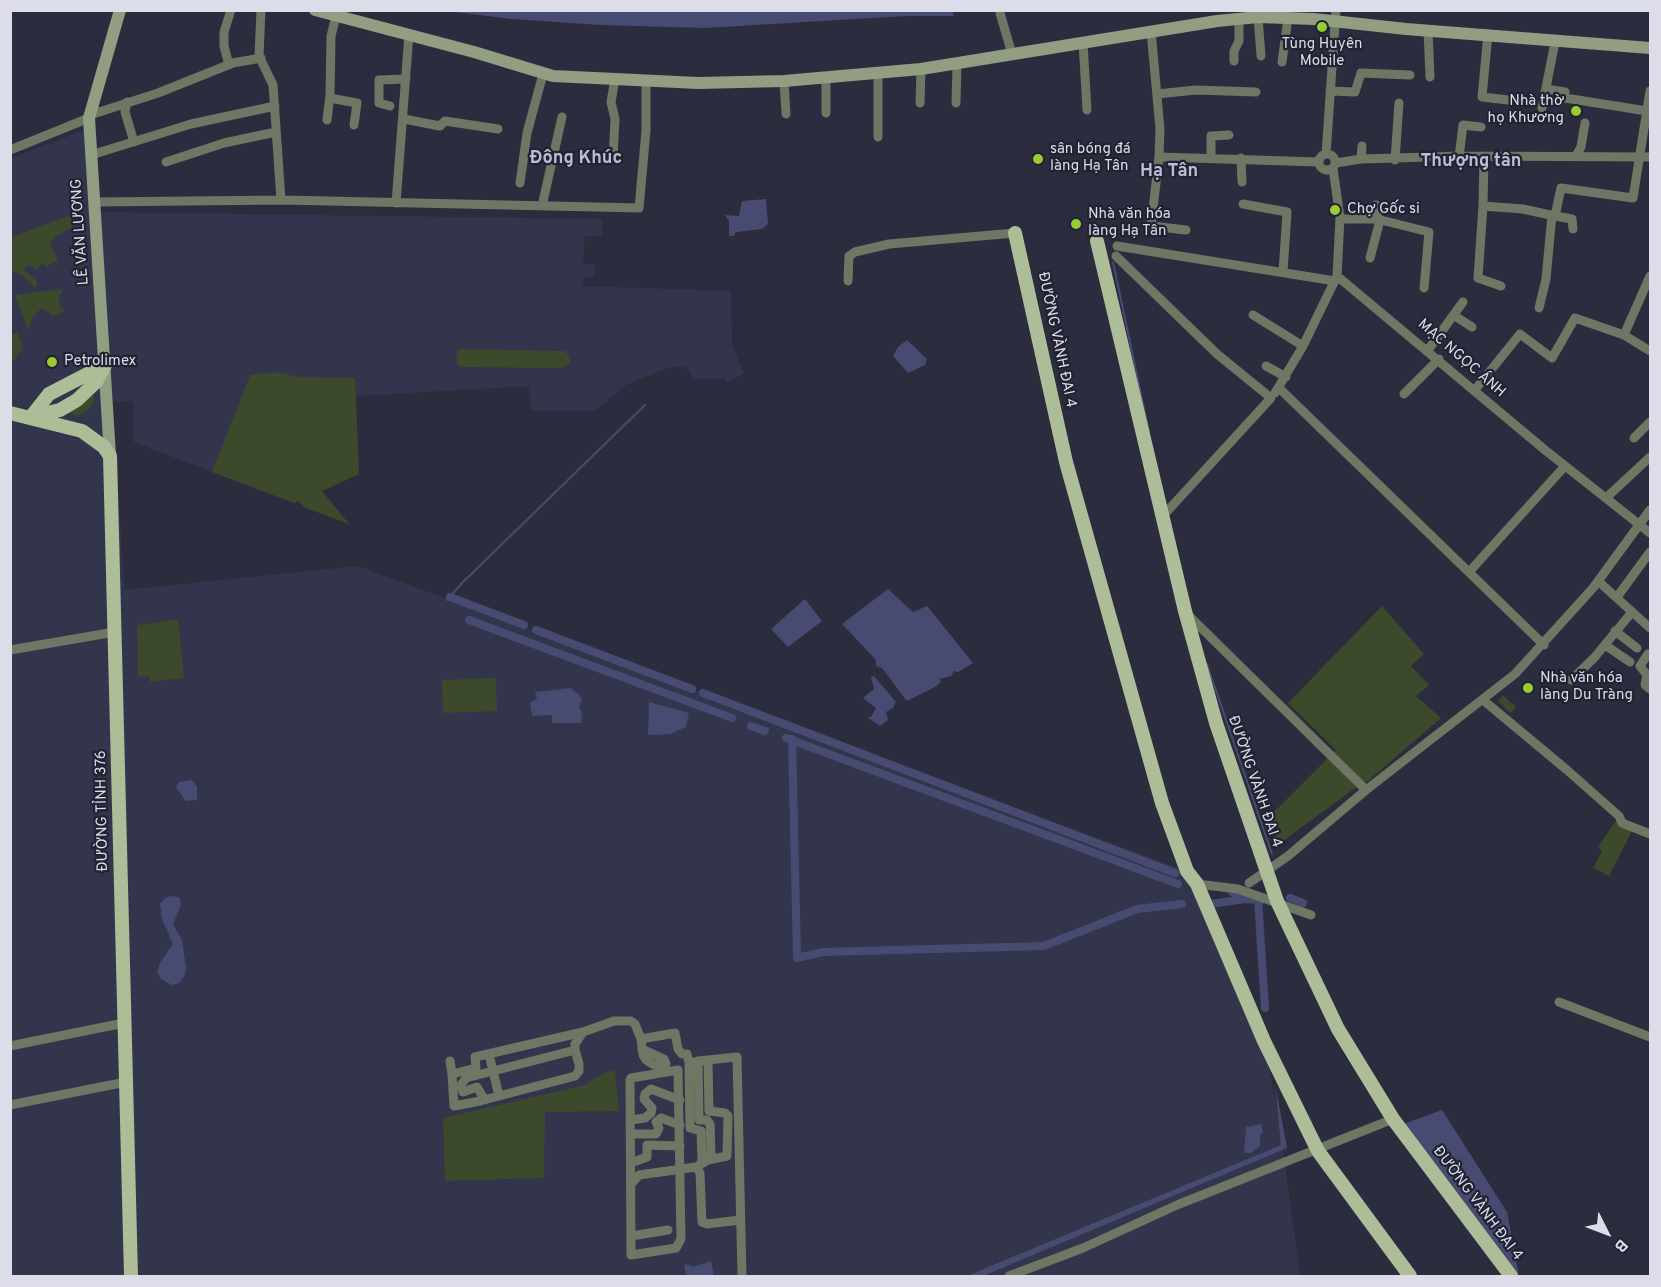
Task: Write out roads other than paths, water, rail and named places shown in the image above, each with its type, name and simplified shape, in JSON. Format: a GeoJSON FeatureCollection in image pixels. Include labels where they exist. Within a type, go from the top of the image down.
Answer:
{"type":"FeatureCollection","features":[{"type":"Feature","properties":{"kind":"main road","name":"ĐƯỜNG VÀNH ĐAI 4"},"geometry":{"type":"LineString","coordinates":[[1015,233],[1066,462],[1162,803],[1187,871],[1197,884],[1264,1041],[1318,1151],[1410,1276]]}},
{"type":"Feature","properties":{"kind":"main road","name":"ĐƯỜNG VÀNH ĐAI 4"},"geometry":{"type":"LineString","coordinates":[[1097,242],[1161,518],[1215,723],[1279,903],[1338,1029],[1393,1119],[1510,1276]]}},
{"type":"Feature","properties":{"kind":"main road"},"geometry":{"type":"LineString","coordinates":[[30,418],[60,410],[77,399],[96,382],[105,365]]}},
{"type":"Feature","properties":{"kind":"main road"},"geometry":{"type":"LineString","coordinates":[[30,418],[49,394],[105,365]]}},
{"type":"Feature","properties":{"kind":"main road"},"geometry":{"type":"LineString","coordinates":[[10,413],[82,431],[104,447],[110,456]]}},
{"type":"Feature","properties":{"kind":"main road","name":"ĐƯỜNG TỈNH 376"},"geometry":{"type":"LineString","coordinates":[[110,456],[131,1276]]}},
{"type":"Feature","properties":{"kind":"street","name":"LÊ VĂN LƯƠNG"},"geometry":{"type":"LineString","coordinates":[[110,456],[90,117],[120,10]]}},
{"type":"Feature","properties":{"kind":"street"},"geometry":{"type":"LineString","coordinates":[[229,65],[224,39],[225,24],[230,19],[231,10]]}},
{"type":"Feature","properties":{"kind":"street"},"geometry":{"type":"LineString","coordinates":[[261,10],[259,49],[273,85],[281,200]]}},
{"type":"Feature","properties":{"kind":"street"},"geometry":{"type":"LineString","coordinates":[[315,10],[409,34],[543,74],[646,81],[784,81],[921,69],[1151,31],[1258,17],[1335,16],[1428,30],[1650,48]]}},
{"type":"Feature","properties":{"kind":"street"},"geometry":{"type":"LineString","coordinates":[[1000,13],[1012,54]]}},
{"type":"Feature","properties":{"kind":"street"},"geometry":{"type":"LineString","coordinates":[[327,120],[330,98],[330,46],[336,16]]}},
{"type":"Feature","properties":{"kind":"street"},"geometry":{"type":"LineString","coordinates":[[1335,16],[1323,158],[1324,170],[1361,159],[1395,160],[1484,156],[1503,160],[1562,156],[1646,156]]}},
{"type":"Feature","properties":{"kind":"street"},"geometry":{"type":"LineString","coordinates":[[1258,17],[1261,56]]}},
{"type":"Feature","properties":{"kind":"street"},"geometry":{"type":"LineString","coordinates":[[1282,62],[1288,18]]}},
{"type":"Feature","properties":{"kind":"street"},"geometry":{"type":"LineString","coordinates":[[1234,61],[1234,51],[1239,41],[1239,19]]}},
{"type":"Feature","properties":{"kind":"street"},"geometry":{"type":"LineString","coordinates":[[1428,30],[1430,77]]}},
{"type":"Feature","properties":{"kind":"street"},"geometry":{"type":"LineString","coordinates":[[1151,31],[1157,94],[1159,157],[1151,226],[1186,230]]}},
{"type":"Feature","properties":{"kind":"street"},"geometry":{"type":"LineString","coordinates":[[396,203],[409,34]]}},
{"type":"Feature","properties":{"kind":"street"},"geometry":{"type":"LineString","coordinates":[[1488,34],[1482,97],[1517,101]]}},
{"type":"Feature","properties":{"kind":"street"},"geometry":{"type":"LineString","coordinates":[[1083,42],[1087,110]]}},
{"type":"Feature","properties":{"kind":"street"},"geometry":{"type":"LineString","coordinates":[[1542,108],[1556,42]]}},
{"type":"Feature","properties":{"kind":"street"},"geometry":{"type":"LineString","coordinates":[[10,150],[127,102],[187,83],[193,77],[229,65],[261,58]]}},
{"type":"Feature","properties":{"kind":"street"},"geometry":{"type":"LineString","coordinates":[[956,103],[957,64]]}},
{"type":"Feature","properties":{"kind":"street"},"geometry":{"type":"LineString","coordinates":[[920,103],[921,69]]}},
{"type":"Feature","properties":{"kind":"street"},"geometry":{"type":"LineString","coordinates":[[878,72],[878,137]]}},
{"type":"Feature","properties":{"kind":"street"},"geometry":{"type":"LineString","coordinates":[[1330,91],[1355,93],[1361,73],[1410,75]]}},
{"type":"Feature","properties":{"kind":"street"},"geometry":{"type":"LineString","coordinates":[[520,183],[529,126],[543,74]]}},
{"type":"Feature","properties":{"kind":"street"},"geometry":{"type":"LineString","coordinates":[[826,77],[826,113]]}},
{"type":"Feature","properties":{"kind":"street"},"geometry":{"type":"LineString","coordinates":[[390,106],[379,103],[379,80],[406,79]]}},
{"type":"Feature","properties":{"kind":"street"},"geometry":{"type":"LineString","coordinates":[[613,159],[615,119],[611,102],[615,80]]}},
{"type":"Feature","properties":{"kind":"street"},"geometry":{"type":"LineString","coordinates":[[94,202],[281,200],[639,208],[646,131],[646,81]]}},
{"type":"Feature","properties":{"kind":"street"},"geometry":{"type":"LineString","coordinates":[[784,81],[786,114]]}},
{"type":"Feature","properties":{"kind":"street"},"geometry":{"type":"LineString","coordinates":[[1546,88],[1565,95],[1647,111]]}},
{"type":"Feature","properties":{"kind":"street"},"geometry":{"type":"LineString","coordinates":[[1157,94],[1196,90],[1256,92]]}},
{"type":"Feature","properties":{"kind":"street"},"geometry":{"type":"LineString","coordinates":[[1539,308],[1546,279],[1553,216],[1561,188],[1633,198],[1646,156],[1650,91]]}},
{"type":"Feature","properties":{"kind":"street"},"geometry":{"type":"LineString","coordinates":[[330,98],[357,103],[354,125]]}},
{"type":"Feature","properties":{"kind":"street"},"geometry":{"type":"LineString","coordinates":[[127,102],[125,112],[134,142]]}},
{"type":"Feature","properties":{"kind":"street"},"geometry":{"type":"LineString","coordinates":[[1395,160],[1399,103]]}},
{"type":"Feature","properties":{"kind":"street"},"geometry":{"type":"LineString","coordinates":[[91,155],[191,124],[275,106]]}},
{"type":"Feature","properties":{"kind":"street"},"geometry":{"type":"LineString","coordinates":[[542,207],[562,117]]}},
{"type":"Feature","properties":{"kind":"street"},"geometry":{"type":"LineString","coordinates":[[404,119],[440,126],[446,120],[498,129]]}},
{"type":"Feature","properties":{"kind":"street"},"geometry":{"type":"LineString","coordinates":[[1576,156],[1581,147],[1585,123]]}},
{"type":"Feature","properties":{"kind":"street"},"geometry":{"type":"LineString","coordinates":[[1459,156],[1463,125],[1481,127]]}},
{"type":"Feature","properties":{"kind":"street"},"geometry":{"type":"LineString","coordinates":[[166,162],[224,143],[276,132]]}},
{"type":"Feature","properties":{"kind":"street"},"geometry":{"type":"LineString","coordinates":[[1211,157],[1210,136],[1229,135]]}},
{"type":"Feature","properties":{"kind":"street"},"geometry":{"type":"LineString","coordinates":[[1361,159],[1362,146]]}},
{"type":"Feature","properties":{"kind":"street"},"geometry":{"type":"LineString","coordinates":[[1484,156],[1478,278],[1501,286]]}},
{"type":"Feature","properties":{"kind":"street"},"geometry":{"type":"LineString","coordinates":[[1562,156],[1562,167]]}},
{"type":"Feature","properties":{"kind":"street"},"geometry":{"type":"LineString","coordinates":[[1159,157],[1333,157],[1340,219],[1336,278],[1304,346],[1279,388],[1161,518]]}},
{"type":"Feature","properties":{"kind":"street"},"geometry":{"type":"LineString","coordinates":[[1241,158],[1242,182]]}},
{"type":"Feature","properties":{"kind":"street"},"geometry":{"type":"LineString","coordinates":[[1243,204],[1287,212],[1283,272]]}},
{"type":"Feature","properties":{"kind":"street"},"geometry":{"type":"LineString","coordinates":[[1370,258],[1377,237],[1376,205]]}},
{"type":"Feature","properties":{"kind":"street"},"geometry":{"type":"LineString","coordinates":[[518,206],[519,218]]}},
{"type":"Feature","properties":{"kind":"street"},"geometry":{"type":"LineString","coordinates":[[1483,206],[1523,209],[1572,219],[1573,230]]}},
{"type":"Feature","properties":{"kind":"street"},"geometry":{"type":"LineString","coordinates":[[1340,219],[1377,219],[1429,232],[1440,231]]}},
{"type":"Feature","properties":{"kind":"street"},"geometry":{"type":"LineString","coordinates":[[1424,288],[1429,232]]}},
{"type":"Feature","properties":{"kind":"street"},"geometry":{"type":"LineString","coordinates":[[848,281],[849,256],[855,252],[889,244],[1015,233]]}},
{"type":"Feature","properties":{"kind":"street"},"geometry":{"type":"LineString","coordinates":[[1271,398],[1217,354],[1116,251],[1336,278]]}},
{"type":"Feature","properties":{"kind":"street","name":"MẠC NGỌC ÁNH"},"geometry":{"type":"LineString","coordinates":[[1336,278],[1359,287],[1474,391],[1650,533]]}},
{"type":"Feature","properties":{"kind":"street"},"geometry":{"type":"LineString","coordinates":[[1624,335],[1649,282]]}},
{"type":"Feature","properties":{"kind":"street"},"geometry":{"type":"LineString","coordinates":[[1428,350],[1463,302]]}},
{"type":"Feature","properties":{"kind":"street"},"geometry":{"type":"LineString","coordinates":[[1253,315],[1304,346]]}},
{"type":"Feature","properties":{"kind":"street"},"geometry":{"type":"LineString","coordinates":[[1455,316],[1472,327]]}},
{"type":"Feature","properties":{"kind":"street"},"geometry":{"type":"LineString","coordinates":[[1474,391],[1520,334],[1552,358],[1575,318],[1624,335],[1650,351]]}},
{"type":"Feature","properties":{"kind":"street"},"geometry":{"type":"LineString","coordinates":[[1404,393],[1439,359]]}},
{"type":"Feature","properties":{"kind":"street"},"geometry":{"type":"LineString","coordinates":[[1266,366],[1286,376]]}},
{"type":"Feature","properties":{"kind":"street"},"geometry":{"type":"LineString","coordinates":[[1279,388],[1469,572],[1544,649]]}},
{"type":"Feature","properties":{"kind":"street"},"geometry":{"type":"LineString","coordinates":[[1634,438],[1650,422]]}},
{"type":"Feature","properties":{"kind":"street"},"geometry":{"type":"LineString","coordinates":[[1606,498],[1650,457]]}},
{"type":"Feature","properties":{"kind":"street"},"geometry":{"type":"LineString","coordinates":[[1469,572],[1565,466]]}},
{"type":"Feature","properties":{"kind":"street"},"geometry":{"type":"LineString","coordinates":[[1249,888],[1366,790],[1484,700],[1544,649],[1641,525],[1650,510]]}},
{"type":"Feature","properties":{"kind":"street"},"geometry":{"type":"LineString","coordinates":[[1617,597],[1650,552]]}},
{"type":"Feature","properties":{"kind":"street"},"geometry":{"type":"LineString","coordinates":[[1598,581],[1650,628]]}},
{"type":"Feature","properties":{"kind":"street"},"geometry":{"type":"LineString","coordinates":[[1185,612],[1366,790]]}},
{"type":"Feature","properties":{"kind":"street"},"geometry":{"type":"LineString","coordinates":[[1571,680],[1605,645],[1632,612]]}},
{"type":"Feature","properties":{"kind":"street"},"geometry":{"type":"LineString","coordinates":[[1615,631],[1637,648]]}},
{"type":"Feature","properties":{"kind":"street"},"geometry":{"type":"LineString","coordinates":[[10,650],[115,632]]}},
{"type":"Feature","properties":{"kind":"street"},"geometry":{"type":"LineString","coordinates":[[1605,645],[1630,662]]}},
{"type":"Feature","properties":{"kind":"street"},"geometry":{"type":"LineString","coordinates":[[1650,655],[1648,654],[1640,666],[1647,675],[1645,685],[1650,689]]}},
{"type":"Feature","properties":{"kind":"street"},"geometry":{"type":"LineString","coordinates":[[1484,700],[1593,793],[1622,819],[1622,823],[1650,834]]}},
{"type":"Feature","properties":{"kind":"street"},"geometry":{"type":"LineString","coordinates":[[1197,884],[1249,888],[1263,897],[1311,915]]}},
{"type":"Feature","properties":{"kind":"street"},"geometry":{"type":"LineString","coordinates":[[1559,1002],[1650,1037]]}},
{"type":"Feature","properties":{"kind":"street"},"geometry":{"type":"LineString","coordinates":[[452,1074],[476,1068],[475,1057],[624,1020],[635,1024],[642,1049]]}},
{"type":"Feature","properties":{"kind":"street"},"geometry":{"type":"LineString","coordinates":[[10,1046],[124,1023]]}},
{"type":"Feature","properties":{"kind":"street"},"geometry":{"type":"LineString","coordinates":[[450,1061],[454,1106],[480,1101],[575,1076],[579,1071],[579,1064],[575,1044],[583,1032]]}},
{"type":"Feature","properties":{"kind":"street"},"geometry":{"type":"LineString","coordinates":[[641,1039],[675,1033],[678,1049],[698,1061],[737,1057],[742,1276]]}},
{"type":"Feature","properties":{"kind":"street"},"geometry":{"type":"LineString","coordinates":[[480,1101],[482,1091],[477,1088],[463,1092],[461,1085],[466,1078],[575,1050]]}},
{"type":"Feature","properties":{"kind":"street"},"geometry":{"type":"LineString","coordinates":[[489,1054],[491,1072],[499,1096]]}},
{"type":"Feature","properties":{"kind":"street"},"geometry":{"type":"LineString","coordinates":[[631,1184],[639,1175],[680,1169],[727,1156],[728,1116],[725,1113],[709,1111],[698,1061]]}},
{"type":"Feature","properties":{"kind":"street"},"geometry":{"type":"LineString","coordinates":[[698,1061],[699,1120],[707,1120],[710,1124],[711,1153],[702,1163],[700,1173],[702,1222],[707,1224],[740,1220]]}},
{"type":"Feature","properties":{"kind":"street"},"geometry":{"type":"LineString","coordinates":[[678,1070],[680,1100],[681,1239],[679,1245],[631,1255],[631,1078],[678,1070]]}},
{"type":"Feature","properties":{"kind":"street"},"geometry":{"type":"LineString","coordinates":[[10,1105],[126,1082]]}},
{"type":"Feature","properties":{"kind":"street"},"geometry":{"type":"LineString","coordinates":[[630,1120],[645,1118],[651,1113],[652,1108],[645,1099],[645,1094],[651,1089],[680,1100]]}},
{"type":"Feature","properties":{"kind":"street"},"geometry":{"type":"LineString","coordinates":[[631,1134],[656,1134],[659,1128],[656,1122],[662,1118],[680,1125]]}},
{"type":"Feature","properties":{"kind":"street"},"geometry":{"type":"LineString","coordinates":[[1009,1276],[1083,1248],[1187,1201],[1318,1151],[1393,1119]]}},
{"type":"Feature","properties":{"kind":"street"},"geometry":{"type":"LineString","coordinates":[[631,1165],[647,1157],[647,1145],[680,1146]]}},
{"type":"Feature","properties":{"kind":"street"},"geometry":{"type":"LineString","coordinates":[[631,1165],[639,1175]]}},
{"type":"Feature","properties":{"kind":"street"},"geometry":{"type":"LineString","coordinates":[[631,1236],[668,1230]]}},
{"type":"Feature","properties":{"kind":"waterway"},"geometry":{"type":"LineString","coordinates":[[1113,262],[1149,432]]}},
{"type":"Feature","properties":{"kind":"waterway"},"geometry":{"type":"LineString","coordinates":[[447,600],[645,405]]}},
{"type":"Feature","properties":{"kind":"waterway"},"geometry":{"type":"LineString","coordinates":[[450,597],[524,625]]}},
{"type":"Feature","properties":{"kind":"waterway"},"geometry":{"type":"LineString","coordinates":[[469,620],[732,718]]}},
{"type":"Feature","properties":{"kind":"waterway"},"geometry":{"type":"LineString","coordinates":[[536,630],[692,689]]}},
{"type":"Feature","properties":{"kind":"waterway"},"geometry":{"type":"LineString","coordinates":[[1207,664],[1272,854]]}},
{"type":"Feature","properties":{"kind":"waterway"},"geometry":{"type":"LineString","coordinates":[[703,693],[1175,873]]}},
{"type":"Feature","properties":{"kind":"waterway"},"geometry":{"type":"LineString","coordinates":[[751,726],[765,731]]}},
{"type":"Feature","properties":{"kind":"waterway"},"geometry":{"type":"LineString","coordinates":[[786,738],[1178,884]]}},
{"type":"Feature","properties":{"kind":"waterway"},"geometry":{"type":"LineString","coordinates":[[792,739],[797,958],[823,952],[1044,946],[1137,909],[1182,904]]}},
{"type":"Feature","properties":{"kind":"waterway"},"geometry":{"type":"LineString","coordinates":[[1232,892],[1241,894],[1246,899],[1262,900]]}},
{"type":"Feature","properties":{"kind":"waterway"},"geometry":{"type":"LineString","coordinates":[[1290,898],[1303,903]]}},
{"type":"Feature","properties":{"kind":"waterway"},"geometry":{"type":"LineString","coordinates":[[1210,904],[1246,899]]}},
{"type":"Feature","properties":{"kind":"waterway"},"geometry":{"type":"LineString","coordinates":[[1258,899],[1265,1008]]}},
{"type":"Feature","properties":{"kind":"place","name":"Tùng Huyên Mobile"},"geometry":{"type":"Point","coordinates":[1322,27]}},
{"type":"Feature","properties":{"kind":"place","name":"Nhà thờ họ Khương"},"geometry":{"type":"Point","coordinates":[1576,111]}},
{"type":"Feature","properties":{"kind":"place","name":"sân bóng đá làng Hạ Tân"},"geometry":{"type":"Point","coordinates":[1038,159]}},
{"type":"Feature","properties":{"kind":"place","name":"Chợ Gốc si"},"geometry":{"type":"Point","coordinates":[1335,210]}},
{"type":"Feature","properties":{"kind":"place","name":"Nhà văn hóa làng Hạ Tân"},"geometry":{"type":"Point","coordinates":[1076,224]}},
{"type":"Feature","properties":{"kind":"place","name":"Petrolimex"},"geometry":{"type":"Point","coordinates":[52,362]}},
{"type":"Feature","properties":{"kind":"place","name":"Nhà văn hóa làng Du Tràng"},"geometry":{"type":"Point","coordinates":[1528,688]}},
{"type":"Feature","properties":{"kind":"district","name":"Đông Khúc"},"geometry":{"type":"Point","coordinates":[576,159]}},
{"type":"Feature","properties":{"kind":"district","name":"Thượng tân"},"geometry":{"type":"Point","coordinates":[1471,162]}},
{"type":"Feature","properties":{"kind":"district","name":"Hạ Tân"},"geometry":{"type":"Point","coordinates":[1169,172]}}]}
